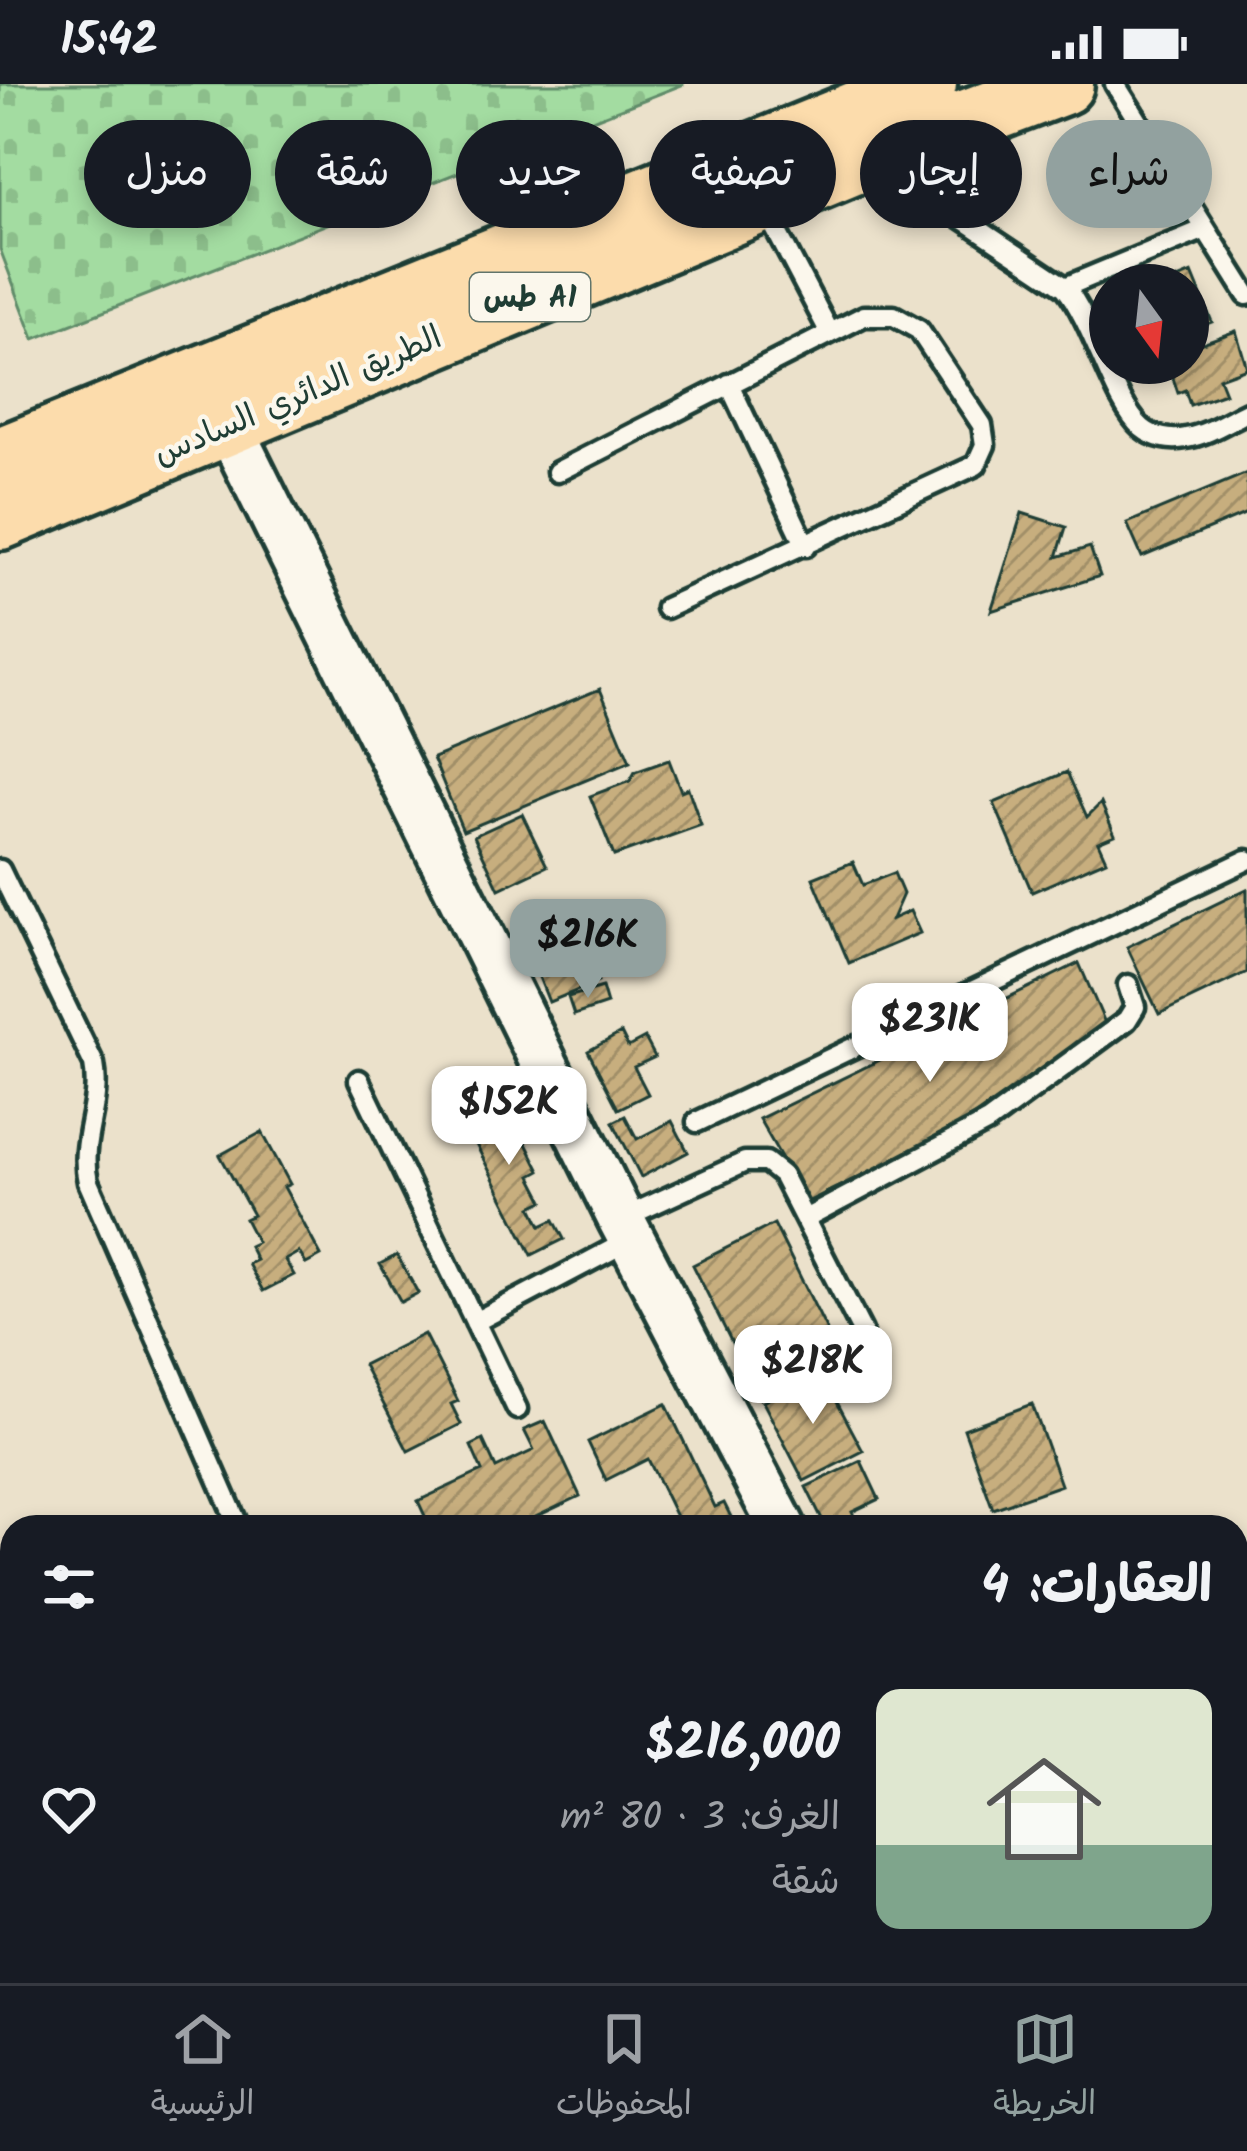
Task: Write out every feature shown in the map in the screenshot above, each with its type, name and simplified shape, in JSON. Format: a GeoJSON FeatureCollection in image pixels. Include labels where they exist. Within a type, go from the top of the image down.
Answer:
{"type":"FeatureCollection","features":[{"type":"Feature","properties":{"kind":"highway","name":"الطريق الدائري السادس"},"geometry":{"type":"LineString","coordinates":[[0,519],[215,398],[926,84]]}},
{"type":"Feature","properties":{"kind":"highway","name":"الطريق الدائري السادس"},"geometry":{"type":"LineString","coordinates":[[968,120],[1063,84]]}},
{"type":"Feature","properties":{"kind":"highway","name":"الطريق الدائري السادس"},"geometry":{"type":"LineString","coordinates":[[0,458],[215,398],[689,228]]}},
{"type":"Feature","properties":{"kind":"street"},"geometry":{"type":"LineString","coordinates":[[215,398],[627,1229],[776,1515]]}},
{"type":"Feature","properties":{"kind":"lane"},"geometry":{"type":"LineString","coordinates":[[1114,84],[1247,295]]}},
{"type":"Feature","properties":{"kind":"lane"},"geometry":{"type":"LineString","coordinates":[[775,228],[830,333]]}},
{"type":"Feature","properties":{"kind":"lane"},"geometry":{"type":"LineString","coordinates":[[976,228],[1065,287],[1079,305],[1143,430],[1166,440],[1191,438],[1247,412]]}},
{"type":"Feature","properties":{"kind":"lane"},"geometry":{"type":"LineString","coordinates":[[1065,287],[1205,229]]}},
{"type":"Feature","properties":{"kind":"lane"},"geometry":{"type":"LineString","coordinates":[[556,472],[864,316],[879,314],[908,321],[919,330],[982,425],[986,445],[976,465],[666,608]]}},
{"type":"Feature","properties":{"kind":"lane"},"geometry":{"type":"LineString","coordinates":[[729,384],[806,546]]}},
{"type":"Feature","properties":{"kind":"lane"},"geometry":{"type":"LineString","coordinates":[[698,1122],[1247,860]]}},
{"type":"Feature","properties":{"kind":"lane"},"geometry":{"type":"LineString","coordinates":[[0,870],[94,1064],[97,1099],[83,1148],[88,1182],[234,1515]]}},
{"type":"Feature","properties":{"kind":"lane"},"geometry":{"type":"LineString","coordinates":[[805,1219],[1006,1108],[1127,1020],[1135,1006],[1128,985]]}},
{"type":"Feature","properties":{"kind":"lane"},"geometry":{"type":"LineString","coordinates":[[359,1080],[518,1409]]}},
{"type":"Feature","properties":{"kind":"lane"},"geometry":{"type":"LineString","coordinates":[[475,1322],[627,1229],[755,1160],[782,1175],[862,1331]]}},
{"type":"Feature","properties":{"kind":"green space"},"geometry":{"type":"Polygon","coordinates":[[[0,84],[684,84],[592,120],[456,120],[456,173],[432,183],[432,120],[275,120],[275,228],[317,228],[34,339],[0,249],[0,84]]]}},
{"type":"Feature","properties":{"kind":"building"},"geometry":{"type":"Polygon","coordinates":[[[1236,331],[1247,368],[1219,378],[1225,393],[1190,405],[1185,390],[1178,393],[1175,384],[1209,384],[1209,341],[1236,331]]]}},
{"type":"Feature","properties":{"kind":"building"},"geometry":{"type":"Polygon","coordinates":[[[1247,473],[1247,513],[1142,557],[1127,523],[1247,473]]]}},
{"type":"Feature","properties":{"kind":"building"},"geometry":{"type":"Polygon","coordinates":[[[1022,513],[1066,527],[1057,557],[1090,547],[1100,576],[991,611],[1022,513]]]}},
{"type":"Feature","properties":{"kind":"building"},"geometry":{"type":"Polygon","coordinates":[[[600,689],[630,762],[463,831],[433,758],[600,689]]]}},
{"type":"Feature","properties":{"kind":"building"},"geometry":{"type":"Polygon","coordinates":[[[669,760],[681,791],[688,788],[701,825],[614,856],[590,796],[669,760]]]}},
{"type":"Feature","properties":{"kind":"building"},"geometry":{"type":"Polygon","coordinates":[[[1067,772],[1087,817],[1101,803],[1115,835],[1098,842],[1106,860],[1032,892],[994,803],[1067,772]]]}},
{"type":"Feature","properties":{"kind":"building"},"geometry":{"type":"Polygon","coordinates":[[[522,814],[547,866],[499,889],[474,836],[522,814]]]}},
{"type":"Feature","properties":{"kind":"building"},"geometry":{"type":"Polygon","coordinates":[[[853,862],[863,885],[894,873],[903,894],[892,919],[910,911],[920,933],[849,963],[813,878],[853,862]]]}},
{"type":"Feature","properties":{"kind":"building"},"geometry":{"type":"Polygon","coordinates":[[[1247,889],[1247,972],[1159,1014],[1127,947],[1247,889]]]}},
{"type":"Feature","properties":{"kind":"building"},"geometry":{"type":"Polygon","coordinates":[[[553,939],[561,959],[585,949],[598,982],[549,1002],[528,950],[553,939]]]}},
{"type":"Feature","properties":{"kind":"building"},"geometry":{"type":"Polygon","coordinates":[[[1079,963],[1105,1023],[957,1128],[807,1202],[759,1119],[1079,963]]]}},
{"type":"Feature","properties":{"kind":"building"},"geometry":{"type":"Polygon","coordinates":[[[602,987],[607,1004],[574,1015],[568,997],[602,987]]]}},
{"type":"Feature","properties":{"kind":"building"},"geometry":{"type":"Polygon","coordinates":[[[621,1033],[628,1047],[645,1038],[655,1057],[634,1067],[648,1094],[618,1109],[588,1051],[621,1033]]]}},
{"type":"Feature","properties":{"kind":"building"},"geometry":{"type":"Polygon","coordinates":[[[483,1087],[503,1128],[515,1122],[540,1171],[531,1176],[544,1201],[532,1207],[541,1226],[554,1220],[564,1239],[532,1255],[454,1101],[483,1087]]]}},
{"type":"Feature","properties":{"kind":"building"},"geometry":{"type":"Polygon","coordinates":[[[625,1116],[637,1139],[672,1121],[688,1152],[641,1177],[613,1122],[625,1116]]]}},
{"type":"Feature","properties":{"kind":"building"},"geometry":{"type":"Polygon","coordinates":[[[262,1132],[290,1184],[284,1187],[321,1256],[306,1264],[299,1252],[285,1260],[294,1275],[263,1291],[248,1264],[256,1260],[249,1246],[257,1242],[245,1219],[253,1215],[220,1155],[262,1132]]]}},
{"type":"Feature","properties":{"kind":"building"},"geometry":{"type":"Polygon","coordinates":[[[774,1224],[841,1359],[760,1399],[693,1265],[774,1224]]]}},
{"type":"Feature","properties":{"kind":"building"},"geometry":{"type":"Polygon","coordinates":[[[397,1255],[418,1293],[401,1302],[380,1264],[397,1255]]]}},
{"type":"Feature","properties":{"kind":"building"},"geometry":{"type":"Polygon","coordinates":[[[424,1334],[458,1401],[451,1404],[461,1424],[408,1451],[363,1365],[424,1334]]]}},
{"type":"Feature","properties":{"kind":"building"},"geometry":{"type":"Polygon","coordinates":[[[821,1372],[863,1451],[804,1481],[763,1402],[821,1372]]]}},
{"type":"Feature","properties":{"kind":"building"},"geometry":{"type":"Polygon","coordinates":[[[666,1404],[715,1507],[724,1503],[730,1515],[675,1515],[648,1459],[606,1480],[588,1442],[666,1404]]]}},
{"type":"Feature","properties":{"kind":"building"},"geometry":{"type":"Polygon","coordinates":[[[1032,1404],[1061,1485],[993,1509],[964,1429],[1032,1404]]]}},
{"type":"Feature","properties":{"kind":"building"},"geometry":{"type":"Polygon","coordinates":[[[545,1421],[580,1496],[540,1515],[424,1515],[418,1501],[482,1471],[471,1446],[483,1440],[496,1468],[534,1450],[524,1430],[545,1421]]]}},
{"type":"Feature","properties":{"kind":"building"},"geometry":{"type":"Polygon","coordinates":[[[861,1461],[879,1499],[853,1515],[820,1515],[806,1487],[861,1461]]]}}]}
